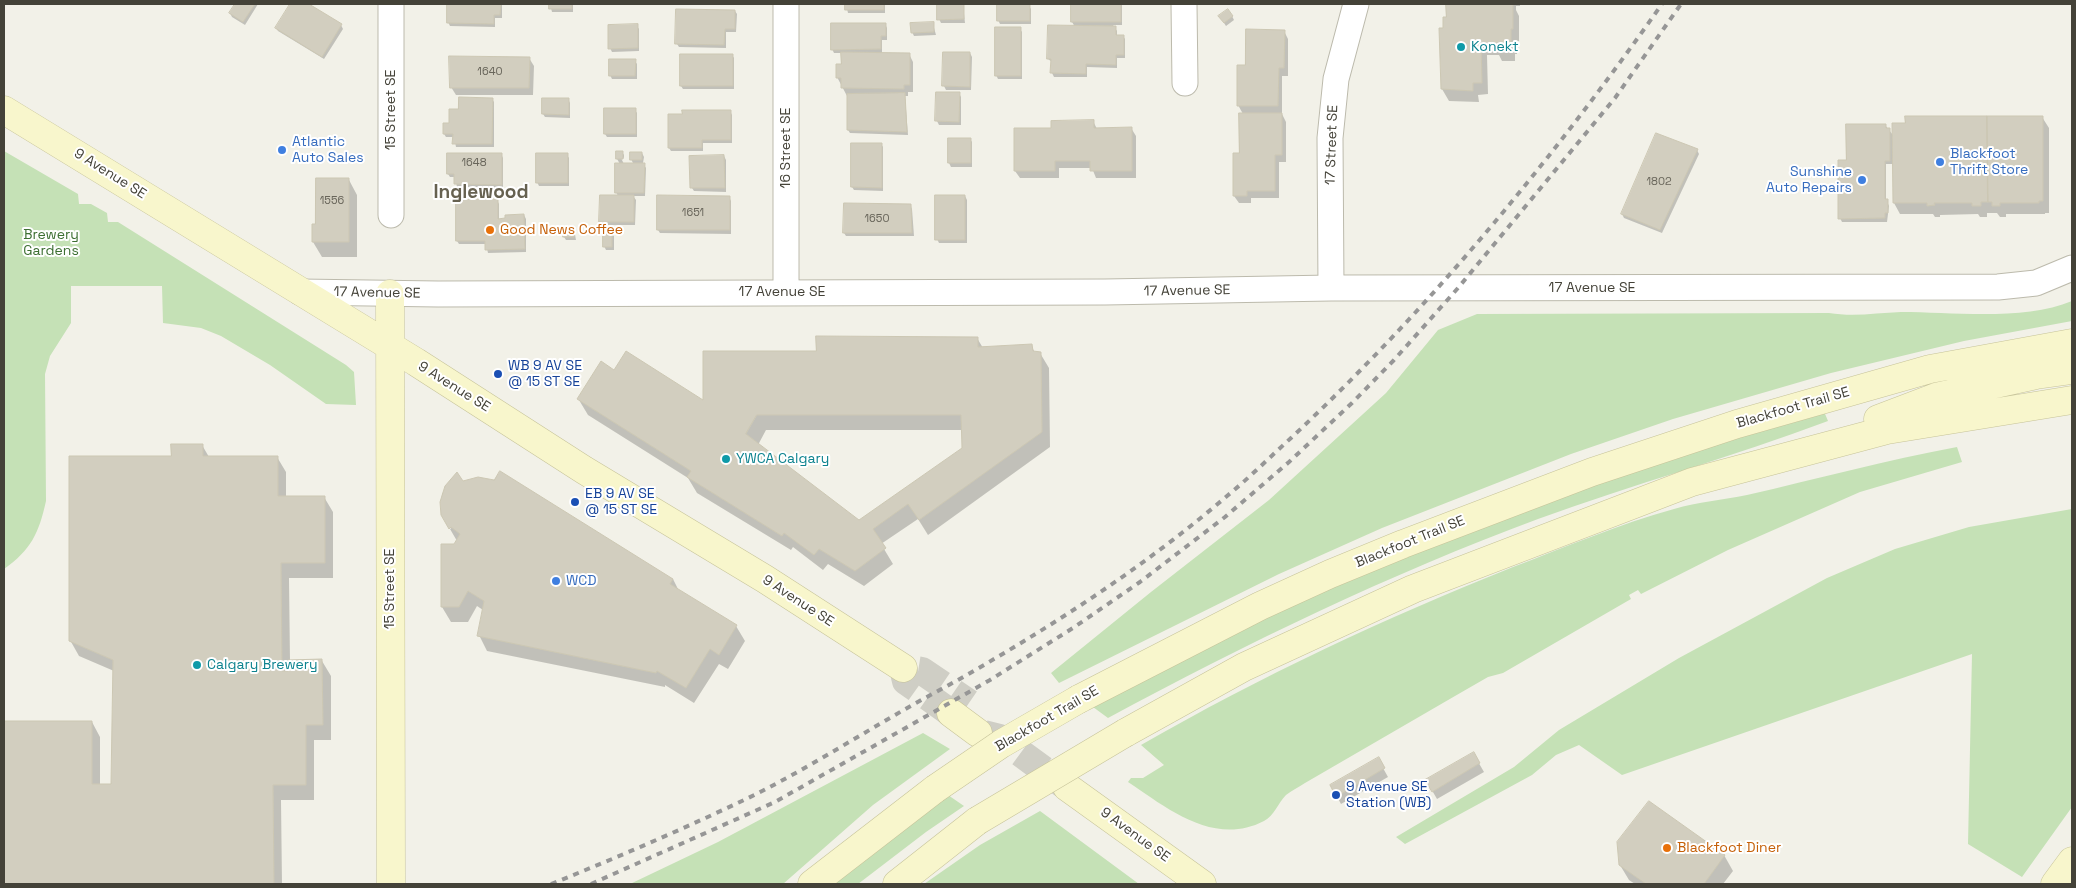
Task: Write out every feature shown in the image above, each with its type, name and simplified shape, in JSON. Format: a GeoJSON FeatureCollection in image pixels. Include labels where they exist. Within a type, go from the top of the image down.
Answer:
{"type":"FeatureCollection","features":[{"type":"Feature","properties":{"kind":"main road","name":"9 Avenue SE"},"geometry":{"type":"LineString","coordinates":[[4,110],[389,346],[584,470],[765,579],[903,668]]}},
{"type":"Feature","properties":{"kind":"main road","name":"15 Street SE"},"geometry":{"type":"LineString","coordinates":[[390,294],[391,884]]}},
{"type":"Feature","properties":{"kind":"main road","name":"Blackfoot Trail SE"},"geometry":{"type":"LineString","coordinates":[[812,884],[935,789],[1001,744],[1079,699],[1260,606],[1330,574],[1592,472],[1737,424],[1930,369],[2072,343]]}},
{"type":"Feature","properties":{"kind":"main road"},"geometry":{"type":"LineString","coordinates":[[1764,462],[1936,397],[2036,374],[2072,370]]}},
{"type":"Feature","properties":{"kind":"main road"},"geometry":{"type":"LineString","coordinates":[[897,884],[977,821],[1125,733],[1244,667],[1413,588],[1692,482],[1887,430],[2072,400]]}},
{"type":"Feature","properties":{"kind":"main road"},"geometry":{"type":"LineString","coordinates":[[960,708],[986,727]]}},
{"type":"Feature","properties":{"kind":"main road","name":"9 Avenue SE"},"geometry":{"type":"LineString","coordinates":[[1068,787],[1202,884]]}},
{"type":"Feature","properties":{"kind":"main road"},"geometry":{"type":"LineString","coordinates":[[2055,884],[2072,861]]}},
{"type":"Feature","properties":{"kind":"street","name":"15 Street SE"},"geometry":{"type":"LineString","coordinates":[[391,4],[391,216]]}},
{"type":"Feature","properties":{"kind":"street","name":"16 Street SE"},"geometry":{"type":"LineString","coordinates":[[786,4],[786,292]]}},
{"type":"Feature","properties":{"kind":"street"},"geometry":{"type":"LineString","coordinates":[[1184,4],[1184,83]]}},
{"type":"Feature","properties":{"kind":"street","name":"17 Street SE"},"geometry":{"type":"LineString","coordinates":[[1331,288],[1330,138],[1336,79],[1356,4]]}},
{"type":"Feature","properties":{"kind":"street","name":"17 Avenue SE"},"geometry":{"type":"LineString","coordinates":[[300,292],[390,294],[1105,292],[1331,288],[1998,287],[2036,282],[2072,268]]}},
{"type":"Feature","properties":{"kind":"green space","name":"Brewery Gardens"},"geometry":{"type":"Polygon","coordinates":[[[4,151],[78,194],[79,204],[91,204],[107,213],[108,222],[118,222],[346,365],[354,372],[356,405],[326,404],[270,365],[221,336],[201,328],[163,323],[162,286],[71,286],[71,323],[50,356],[45,374],[46,501],[37,532],[21,555],[4,569],[4,151]]]}},
{"type":"Feature","properties":{"kind":"green space"},"geometry":{"type":"Polygon","coordinates":[[[2072,301],[2072,321],[1964,341],[1831,373],[1673,419],[1571,454],[1382,528],[1279,574],[1059,683],[1051,673],[1269,500],[1386,393],[1438,330],[1477,314],[1829,313],[1856,315],[1901,312],[1988,314],[2033,311],[2072,301]]]}},
{"type":"Feature","properties":{"kind":"green space"},"geometry":{"type":"Polygon","coordinates":[[[1823,409],[1828,421],[1756,447],[1538,519],[1374,586],[1213,663],[1108,718],[1093,707],[1253,624],[1338,584],[1515,510],[1823,409]]]}},
{"type":"Feature","properties":{"kind":"green space"},"geometry":{"type":"Polygon","coordinates":[[[1957,447],[1962,462],[1860,492],[1728,550],[1641,594],[1638,590],[1629,595],[1631,599],[1503,673],[1488,677],[1293,790],[1286,795],[1271,816],[1264,821],[1245,828],[1227,830],[1209,827],[1175,813],[1128,782],[1131,778],[1143,778],[1164,765],[1141,745],[1232,695],[1324,649],[1465,586],[1613,529],[1674,509],[1747,495],[1957,447]]]}},
{"type":"Feature","properties":{"kind":"green space"},"geometry":{"type":"Polygon","coordinates":[[[2072,509],[2072,807],[2022,877],[1968,844],[1972,654],[1622,775],[1579,745],[1556,755],[1532,775],[1405,844],[1396,837],[1514,767],[1559,730],[1679,658],[1827,578],[1895,549],[1969,527],[2072,509]]]}},
{"type":"Feature","properties":{"kind":"green space"},"geometry":{"type":"Polygon","coordinates":[[[923,733],[950,749],[873,805],[783,884],[630,884],[718,842],[923,733]]]}},
{"type":"Feature","properties":{"kind":"green space"},"geometry":{"type":"Polygon","coordinates":[[[948,795],[964,806],[926,832],[858,884],[835,884],[873,852],[948,795]]]}},
{"type":"Feature","properties":{"kind":"green space"},"geometry":{"type":"Polygon","coordinates":[[[1040,811],[1139,884],[924,884],[980,845],[1040,811]]]}},
{"type":"Feature","properties":{"kind":"building"},"geometry":{"type":"Polygon","coordinates":[[[235,4],[255,4],[243,22],[229,13],[235,4]]]}},
{"type":"Feature","properties":{"kind":"building"},"geometry":{"type":"Polygon","coordinates":[[[290,4],[309,4],[342,24],[322,57],[275,28],[290,4]]]}},
{"type":"Feature","properties":{"kind":"building"},"geometry":{"type":"Polygon","coordinates":[[[447,4],[501,4],[500,15],[494,15],[494,24],[447,23],[447,4]]]}},
{"type":"Feature","properties":{"kind":"building"},"geometry":{"type":"Polygon","coordinates":[[[549,4],[572,4],[572,9],[549,9],[549,4]]]}},
{"type":"Feature","properties":{"kind":"building"},"geometry":{"type":"Polygon","coordinates":[[[845,4],[884,4],[884,10],[845,10],[845,4]]]}},
{"type":"Feature","properties":{"kind":"building"},"geometry":{"type":"Polygon","coordinates":[[[937,4],[964,4],[964,19],[937,20],[937,4]]]}},
{"type":"Feature","properties":{"kind":"building"},"geometry":{"type":"Polygon","coordinates":[[[997,4],[1030,4],[1030,21],[997,21],[997,4]]]}},
{"type":"Feature","properties":{"kind":"building"},"geometry":{"type":"Polygon","coordinates":[[[1071,4],[1121,4],[1121,22],[1071,22],[1071,4]]]}},
{"type":"Feature","properties":{"kind":"building","name":"Konekt"},"geometry":{"type":"Polygon","coordinates":[[[1446,4],[1513,4],[1513,29],[1511,29],[1509,49],[1494,49],[1494,44],[1481,44],[1482,83],[1473,83],[1473,91],[1441,89],[1439,28],[1443,28],[1443,17],[1446,17],[1446,4]]]}},
{"type":"Feature","properties":{"kind":"building"},"geometry":{"type":"Polygon","coordinates":[[[676,9],[735,10],[735,29],[725,29],[724,45],[675,44],[676,9]]]}},
{"type":"Feature","properties":{"kind":"building"},"geometry":{"type":"Polygon","coordinates":[[[1228,9],[1233,16],[1224,23],[1218,16],[1228,9]]]}},
{"type":"Feature","properties":{"kind":"building"},"geometry":{"type":"Polygon","coordinates":[[[934,22],[934,32],[911,33],[910,23],[934,22]]]}},
{"type":"Feature","properties":{"kind":"building"},"geometry":{"type":"Polygon","coordinates":[[[831,23],[886,23],[886,36],[881,36],[881,49],[831,50],[831,23]]]}},
{"type":"Feature","properties":{"kind":"building"},"geometry":{"type":"Polygon","coordinates":[[[638,24],[638,48],[608,49],[608,25],[638,24]]]}},
{"type":"Feature","properties":{"kind":"building"},"geometry":{"type":"Polygon","coordinates":[[[1048,25],[1116,26],[1116,35],[1124,35],[1124,55],[1116,55],[1116,65],[1086,64],[1086,74],[1050,73],[1051,59],[1047,59],[1048,25]]]}},
{"type":"Feature","properties":{"kind":"building"},"geometry":{"type":"Polygon","coordinates":[[[995,27],[1021,27],[1021,76],[995,76],[995,27]]]}},
{"type":"Feature","properties":{"kind":"building"},"geometry":{"type":"Polygon","coordinates":[[[1246,29],[1285,30],[1284,68],[1279,68],[1278,106],[1237,106],[1237,65],[1245,65],[1246,29]]]}},
{"type":"Feature","properties":{"kind":"building"},"geometry":{"type":"Polygon","coordinates":[[[841,52],[910,53],[910,85],[904,85],[904,89],[841,88],[841,78],[836,78],[836,64],[841,64],[841,52]]]}},
{"type":"Feature","properties":{"kind":"building"},"geometry":{"type":"Polygon","coordinates":[[[943,52],[970,52],[970,87],[942,86],[943,52]]]}},
{"type":"Feature","properties":{"kind":"building"},"geometry":{"type":"Polygon","coordinates":[[[680,54],[733,54],[733,86],[680,86],[680,54]]]}},
{"type":"Feature","properties":{"kind":"building"},"geometry":{"type":"Polygon","coordinates":[[[449,56],[530,57],[529,88],[450,88],[449,56]]]}},
{"type":"Feature","properties":{"kind":"building"},"geometry":{"type":"Polygon","coordinates":[[[609,59],[636,59],[635,76],[609,76],[609,59]]]}},
{"type":"Feature","properties":{"kind":"building"},"geometry":{"type":"Polygon","coordinates":[[[936,92],[960,92],[959,122],[935,121],[936,92]]]}},
{"type":"Feature","properties":{"kind":"building"},"geometry":{"type":"Polygon","coordinates":[[[905,93],[907,132],[847,130],[847,94],[905,93]]]}},
{"type":"Feature","properties":{"kind":"building"},"geometry":{"type":"Polygon","coordinates":[[[459,97],[493,98],[492,144],[452,144],[453,134],[443,134],[443,123],[449,123],[449,109],[458,109],[459,97]]]}},
{"type":"Feature","properties":{"kind":"building"},"geometry":{"type":"Polygon","coordinates":[[[542,98],[569,98],[569,115],[542,114],[542,98]]]}},
{"type":"Feature","properties":{"kind":"building"},"geometry":{"type":"Polygon","coordinates":[[[604,108],[636,108],[636,134],[604,134],[604,108]]]}},
{"type":"Feature","properties":{"kind":"building"},"geometry":{"type":"Polygon","coordinates":[[[682,110],[731,110],[731,140],[702,140],[702,148],[668,148],[668,114],[682,114],[682,110]]]}},
{"type":"Feature","properties":{"kind":"building"},"geometry":{"type":"Polygon","coordinates":[[[1239,113],[1282,113],[1282,155],[1275,155],[1275,191],[1247,191],[1247,196],[1233,196],[1233,153],[1239,153],[1239,113]]]}},
{"type":"Feature","properties":{"kind":"building","name":"Blackfoot Thrift Store"},"geometry":{"type":"Polygon","coordinates":[[[1905,116],[1987,116],[1988,202],[1981,202],[1981,206],[1972,206],[1972,203],[1934,203],[1935,205],[1927,206],[1927,203],[1893,203],[1892,123],[1905,123],[1905,116]]]}},
{"type":"Feature","properties":{"kind":"building"},"geometry":{"type":"Polygon","coordinates":[[[1987,116],[2043,116],[2043,201],[2039,201],[2039,203],[2000,203],[2000,206],[1992,206],[1992,202],[1988,202],[1987,116]]]}},
{"type":"Feature","properties":{"kind":"building"},"geometry":{"type":"Polygon","coordinates":[[[1094,120],[1094,128],[1132,127],[1132,171],[1090,171],[1090,161],[1055,161],[1055,171],[1014,171],[1014,128],[1051,128],[1051,121],[1094,120]]]}},
{"type":"Feature","properties":{"kind":"building","name":"Sunshine Auto Repairs"},"geometry":{"type":"Polygon","coordinates":[[[1846,124],[1886,124],[1886,128],[1890,128],[1890,161],[1885,161],[1885,199],[1888,199],[1888,213],[1885,213],[1885,218],[1838,219],[1838,160],[1846,160],[1846,124]]]}},
{"type":"Feature","properties":{"kind":"building"},"geometry":{"type":"Polygon","coordinates":[[[1656,133],[1698,149],[1660,230],[1621,214],[1656,133]]]}},
{"type":"Feature","properties":{"kind":"building"},"geometry":{"type":"Polygon","coordinates":[[[948,138],[971,138],[971,163],[948,163],[948,138]]]}},
{"type":"Feature","properties":{"kind":"building"},"geometry":{"type":"Polygon","coordinates":[[[851,143],[882,143],[882,188],[851,187],[851,143]]]}},
{"type":"Feature","properties":{"kind":"building"},"geometry":{"type":"Polygon","coordinates":[[[616,151],[623,151],[623,159],[616,159],[616,151]]]}},
{"type":"Feature","properties":{"kind":"building"},"geometry":{"type":"Polygon","coordinates":[[[630,152],[642,152],[642,160],[630,160],[630,152]]]}},
{"type":"Feature","properties":{"kind":"building"},"geometry":{"type":"Polygon","coordinates":[[[447,153],[502,153],[502,185],[454,184],[454,174],[447,174],[447,153]]]}},
{"type":"Feature","properties":{"kind":"building"},"geometry":{"type":"Polygon","coordinates":[[[536,153],[568,153],[568,183],[536,183],[536,153]]]}},
{"type":"Feature","properties":{"kind":"building"},"geometry":{"type":"Polygon","coordinates":[[[724,155],[725,188],[690,188],[689,156],[724,155]]]}},
{"type":"Feature","properties":{"kind":"building"},"geometry":{"type":"Polygon","coordinates":[[[615,163],[645,163],[644,193],[615,193],[615,163]]]}},
{"type":"Feature","properties":{"kind":"building"},"geometry":{"type":"Polygon","coordinates":[[[316,178],[349,178],[349,242],[312,242],[312,224],[315,224],[316,178]]]}},
{"type":"Feature","properties":{"kind":"building"},"geometry":{"type":"Polygon","coordinates":[[[600,195],[634,195],[634,222],[599,222],[600,195]]]}},
{"type":"Feature","properties":{"kind":"building"},"geometry":{"type":"Polygon","coordinates":[[[657,195],[730,196],[730,230],[657,230],[657,195]]]}},
{"type":"Feature","properties":{"kind":"building"},"geometry":{"type":"Polygon","coordinates":[[[935,195],[965,195],[965,240],[935,240],[935,195]]]}},
{"type":"Feature","properties":{"kind":"building","name":"Good News Coffee"},"geometry":{"type":"Polygon","coordinates":[[[456,199],[498,199],[498,219],[505,218],[505,215],[524,214],[525,249],[485,250],[485,241],[456,241],[456,199]]]}},
{"type":"Feature","properties":{"kind":"building"},"geometry":{"type":"Polygon","coordinates":[[[844,203],[911,204],[912,233],[843,233],[844,203]]]}},
{"type":"Feature","properties":{"kind":"building"},"geometry":{"type":"Polygon","coordinates":[[[563,228],[574,228],[574,237],[563,237],[563,228]]]}},
{"type":"Feature","properties":{"kind":"building"},"geometry":{"type":"Polygon","coordinates":[[[603,232],[612,232],[612,247],[603,247],[603,232]]]}},
{"type":"Feature","properties":{"kind":"building","name":"YWCA Calgary"},"geometry":{"type":"Polygon","coordinates":[[[816,336],[978,337],[978,347],[1032,344],[1033,351],[1041,352],[1042,432],[919,520],[908,504],[873,529],[886,548],[855,571],[819,549],[814,555],[784,533],[782,536],[687,477],[691,471],[577,399],[601,361],[614,370],[626,351],[703,400],[703,351],[816,351],[816,336]],[[757,415],[746,434],[859,520],[962,448],[961,415],[757,415]]]}},
{"type":"Feature","properties":{"kind":"building","name":"Calgary Brewery"},"geometry":{"type":"Polygon","coordinates":[[[171,444],[203,444],[203,456],[278,456],[278,496],[325,496],[325,563],[281,563],[282,671],[288,671],[288,660],[322,659],[323,725],[306,725],[306,785],[273,785],[274,884],[4,884],[4,721],[92,721],[92,784],[111,784],[113,660],[69,641],[69,456],[171,456],[171,444]]]}},
{"type":"Feature","properties":{"kind":"building","name":"WCD"},"geometry":{"type":"Polygon","coordinates":[[[500,471],[673,579],[670,584],[737,625],[719,655],[710,649],[686,688],[657,671],[656,673],[477,636],[484,601],[468,591],[459,607],[441,607],[441,544],[454,544],[460,534],[451,527],[449,529],[441,515],[440,502],[445,486],[457,472],[463,481],[478,477],[494,480],[500,471]]]}},
{"type":"Feature","properties":{"kind":"building"},"geometry":{"type":"Polygon","coordinates":[[[1474,752],[1480,763],[1432,792],[1425,780],[1474,752]]]}},
{"type":"Feature","properties":{"kind":"building"},"geometry":{"type":"Polygon","coordinates":[[[1379,757],[1385,768],[1336,797],[1330,785],[1379,757]]]}},
{"type":"Feature","properties":{"kind":"building","name":"Blackfoot Diner"},"geometry":{"type":"Polygon","coordinates":[[[1649,801],[1725,855],[1704,884],[1646,884],[1619,865],[1617,842],[1649,801]]]}},
{"type":"Feature","properties":{"kind":"tunnel"},"geometry":{"type":"LineString","coordinates":[[951,713],[906,681],[903,668],[922,671],[969,703]]}},
{"type":"Feature","properties":{"kind":"tunnel"},"geometry":{"type":"LineString","coordinates":[[984,734],[1000,738],[1067,787]]}},
{"type":"Feature","properties":{"kind":"railway"},"geometry":{"type":"LineString","coordinates":[[551,884],[696,822],[744,800],[801,770],[1010,650],[1106,588],[1168,544],[1251,475],[1343,388],[1393,337],[1488,230],[1533,175],[1662,4]]}},
{"type":"Feature","properties":{"kind":"railway"},"geometry":{"type":"LineString","coordinates":[[591,884],[775,802],[990,680],[1073,628],[1140,582],[1225,517],[1289,462],[1352,403],[1394,360],[1458,288],[1615,98],[1681,4]]}},
{"type":"Feature","properties":{"kind":"place","name":"Konekt"},"geometry":{"type":"Point","coordinates":[1461,47]}},
{"type":"Feature","properties":{"kind":"place","name":"Atlantic Auto Sales"},"geometry":{"type":"Point","coordinates":[282,150]}},
{"type":"Feature","properties":{"kind":"place","name":"Blackfoot Thrift Store"},"geometry":{"type":"Point","coordinates":[1940,162]}},
{"type":"Feature","properties":{"kind":"place","name":"Sunshine Auto Repairs"},"geometry":{"type":"Point","coordinates":[1862,180]}},
{"type":"Feature","properties":{"kind":"place","name":"Good News Coffee"},"geometry":{"type":"Point","coordinates":[490,230]}},
{"type":"Feature","properties":{"kind":"place","name":"WB 9 AV SE @ 15 ST SE"},"geometry":{"type":"Point","coordinates":[498,374]}},
{"type":"Feature","properties":{"kind":"place","name":"YWCA Calgary"},"geometry":{"type":"Point","coordinates":[726,459]}},
{"type":"Feature","properties":{"kind":"place","name":"EB 9 AV SE @ 15 ST SE"},"geometry":{"type":"Point","coordinates":[575,502]}},
{"type":"Feature","properties":{"kind":"place","name":"WCD"},"geometry":{"type":"Point","coordinates":[556,581]}},
{"type":"Feature","properties":{"kind":"place","name":"Calgary Brewery"},"geometry":{"type":"Point","coordinates":[197,665]}},
{"type":"Feature","properties":{"kind":"place","name":"9 Avenue SE Station (WB)"},"geometry":{"type":"Point","coordinates":[1336,795]}},
{"type":"Feature","properties":{"kind":"place","name":"Blackfoot Diner"},"geometry":{"type":"Point","coordinates":[1667,848]}},
{"type":"Feature","properties":{"kind":"district","name":"Inglewood"},"geometry":{"type":"Point","coordinates":[481,193]}}]}
